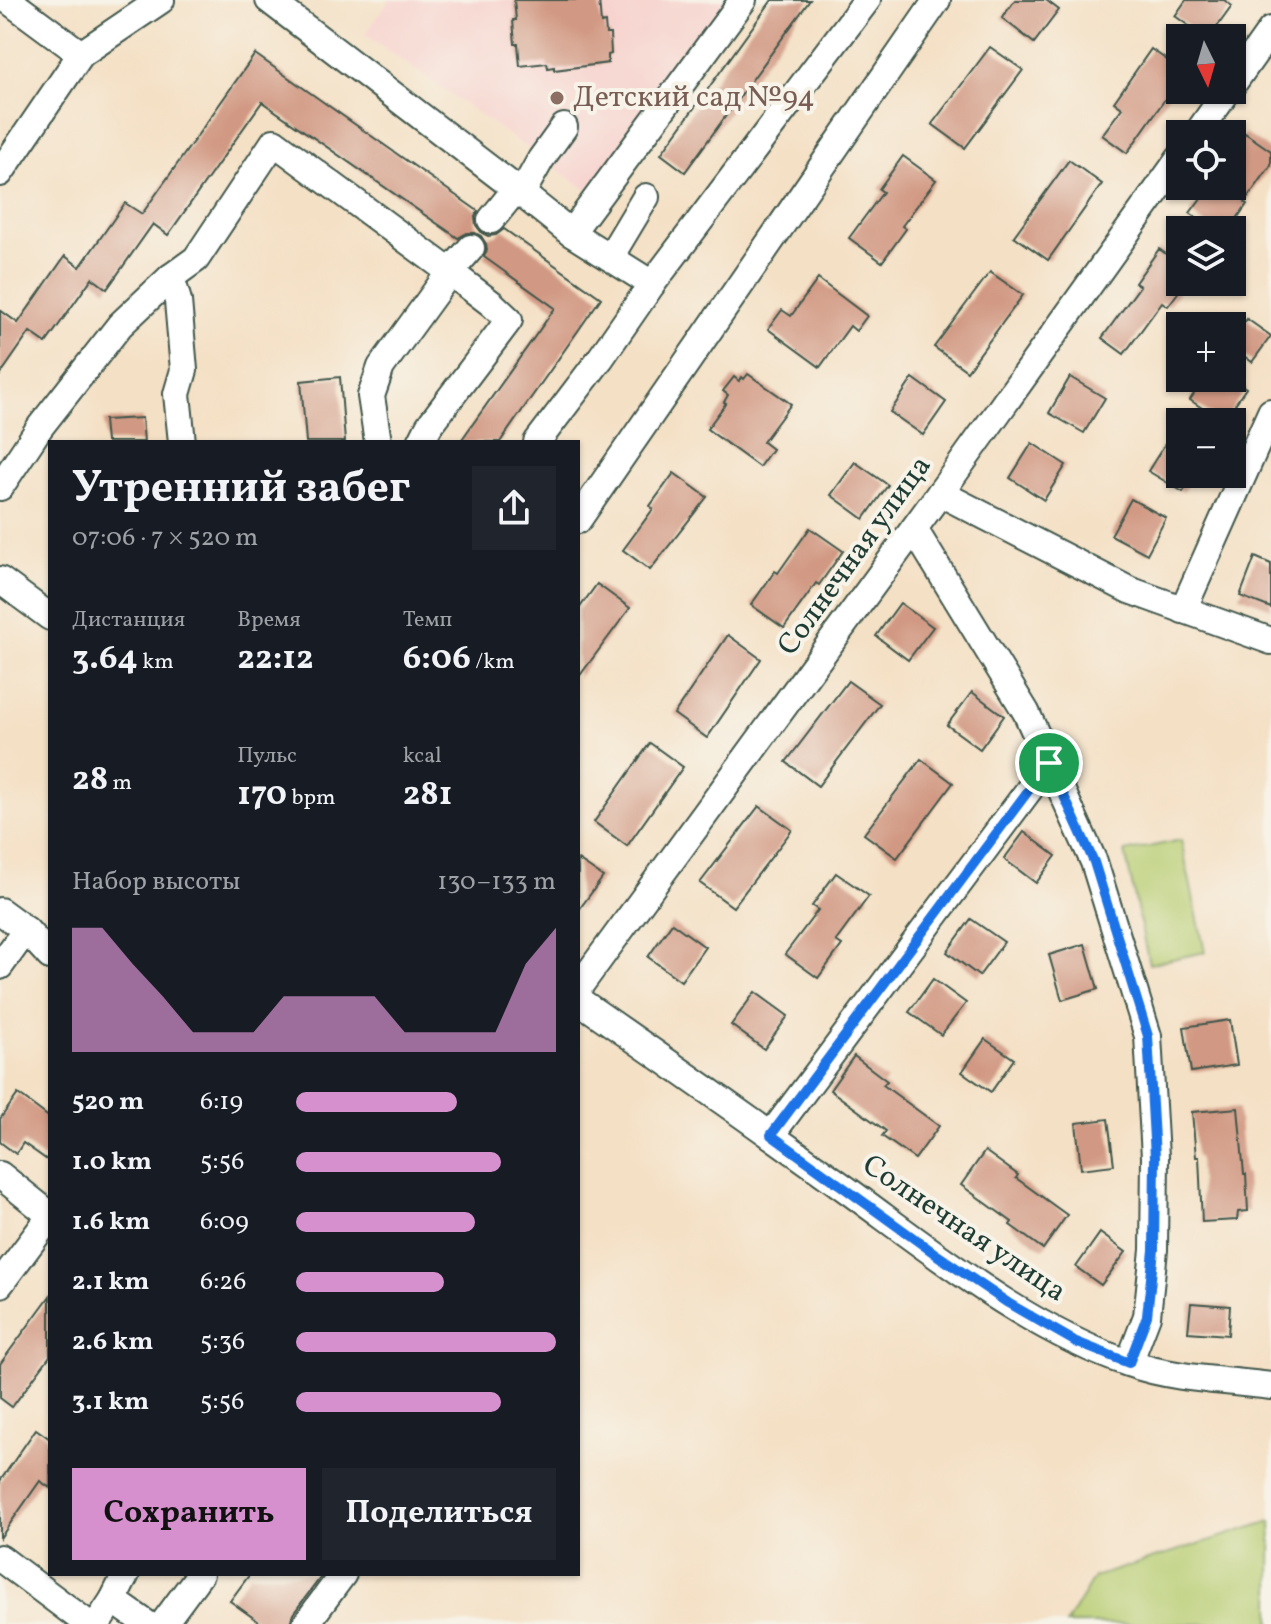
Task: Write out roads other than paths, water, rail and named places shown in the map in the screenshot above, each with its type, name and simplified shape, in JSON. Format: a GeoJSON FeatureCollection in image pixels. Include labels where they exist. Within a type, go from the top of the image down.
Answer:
{"type":"FeatureCollection","features":[{"type":"Feature","properties":{"kind":"street"},"geometry":{"type":"LineString","coordinates":[[8,0],[81,54]]}},
{"type":"Feature","properties":{"kind":"street"},"geometry":{"type":"LineString","coordinates":[[0,173],[81,54],[161,0]]}},
{"type":"Feature","properties":{"kind":"street"},"geometry":{"type":"LineString","coordinates":[[269,0],[571,233],[652,284]]}},
{"type":"Feature","properties":{"kind":"street"},"geometry":{"type":"LineString","coordinates":[[571,233],[743,0]]}},
{"type":"Feature","properties":{"kind":"street"},"geometry":{"type":"LineString","coordinates":[[539,440],[867,0]]}},
{"type":"Feature","properties":{"kind":"street"},"geometry":{"type":"LineString","coordinates":[[580,517],[937,0]]}},
{"type":"Feature","properties":{"kind":"street"},"geometry":{"type":"LineString","coordinates":[[1246,65],[1271,30]]}},
{"type":"Feature","properties":{"kind":"street"},"geometry":{"type":"LineString","coordinates":[[491,220],[519,191],[564,127]]}},
{"type":"Feature","properties":{"kind":"street"},"geometry":{"type":"LineString","coordinates":[[0,487],[40,427],[120,325],[171,277],[196,259],[274,142],[450,272],[509,320],[429,426],[422,440]]}},
{"type":"Feature","properties":{"kind":"street","name":"Солнечная улица"},"geometry":{"type":"LineString","coordinates":[[580,985],[914,529],[1166,178]]}},
{"type":"Feature","properties":{"kind":"street"},"geometry":{"type":"LineString","coordinates":[[610,257],[646,197]]}},
{"type":"Feature","properties":{"kind":"street"},"geometry":{"type":"LineString","coordinates":[[378,440],[371,396],[381,367],[471,248]]}},
{"type":"Feature","properties":{"kind":"street"},"geometry":{"type":"LineString","coordinates":[[171,277],[178,301],[184,370],[177,394],[182,440]]}},
{"type":"Feature","properties":{"kind":"street"},"geometry":{"type":"LineString","coordinates":[[1183,610],[1271,412]]}},
{"type":"Feature","properties":{"kind":"street"},"geometry":{"type":"LineString","coordinates":[[940,493],[1129,590],[1271,641]]}},
{"type":"Feature","properties":{"kind":"street"},"geometry":{"type":"LineString","coordinates":[[914,529],[1026,712],[1094,862],[1148,1036],[1155,1157],[1154,1250],[1147,1316],[1129,1363]]}},
{"type":"Feature","properties":{"kind":"street"},"geometry":{"type":"LineString","coordinates":[[0,580],[48,616]]}},
{"type":"Feature","properties":{"kind":"street"},"geometry":{"type":"LineString","coordinates":[[771,1135],[1049,763]]}},
{"type":"Feature","properties":{"kind":"street"},"geometry":{"type":"LineString","coordinates":[[0,911],[26,930],[48,954]]}},
{"type":"Feature","properties":{"kind":"street"},"geometry":{"type":"LineString","coordinates":[[0,966],[26,930]]}},
{"type":"Feature","properties":{"kind":"street","name":"Солнечная улица"},"geometry":{"type":"LineString","coordinates":[[580,1001],[937,1255],[1008,1303],[1076,1342],[1129,1363],[1195,1378],[1271,1386]]}},
{"type":"Feature","properties":{"kind":"street"},"geometry":{"type":"LineString","coordinates":[[0,1175],[48,1214]]}},
{"type":"Feature","properties":{"kind":"street"},"geometry":{"type":"LineString","coordinates":[[0,1284],[48,1219]]}},
{"type":"Feature","properties":{"kind":"street"},"geometry":{"type":"LineString","coordinates":[[0,1558],[88,1624]]}},
{"type":"Feature","properties":{"kind":"street"},"geometry":{"type":"LineString","coordinates":[[97,1624],[125,1576]]}},
{"type":"Feature","properties":{"kind":"street"},"geometry":{"type":"LineString","coordinates":[[163,1624],[199,1576]]}},
{"type":"Feature","properties":{"kind":"street"},"geometry":{"type":"LineString","coordinates":[[306,1624],[342,1576]]}},
{"type":"Feature","properties":{"kind":"street"},"geometry":{"type":"LineString","coordinates":[[113,1600],[147,1624]]}},
{"type":"Feature","properties":{"kind":"place","name":"Детский сад №94"},"geometry":{"type":"Point","coordinates":[557,98]}}]}
